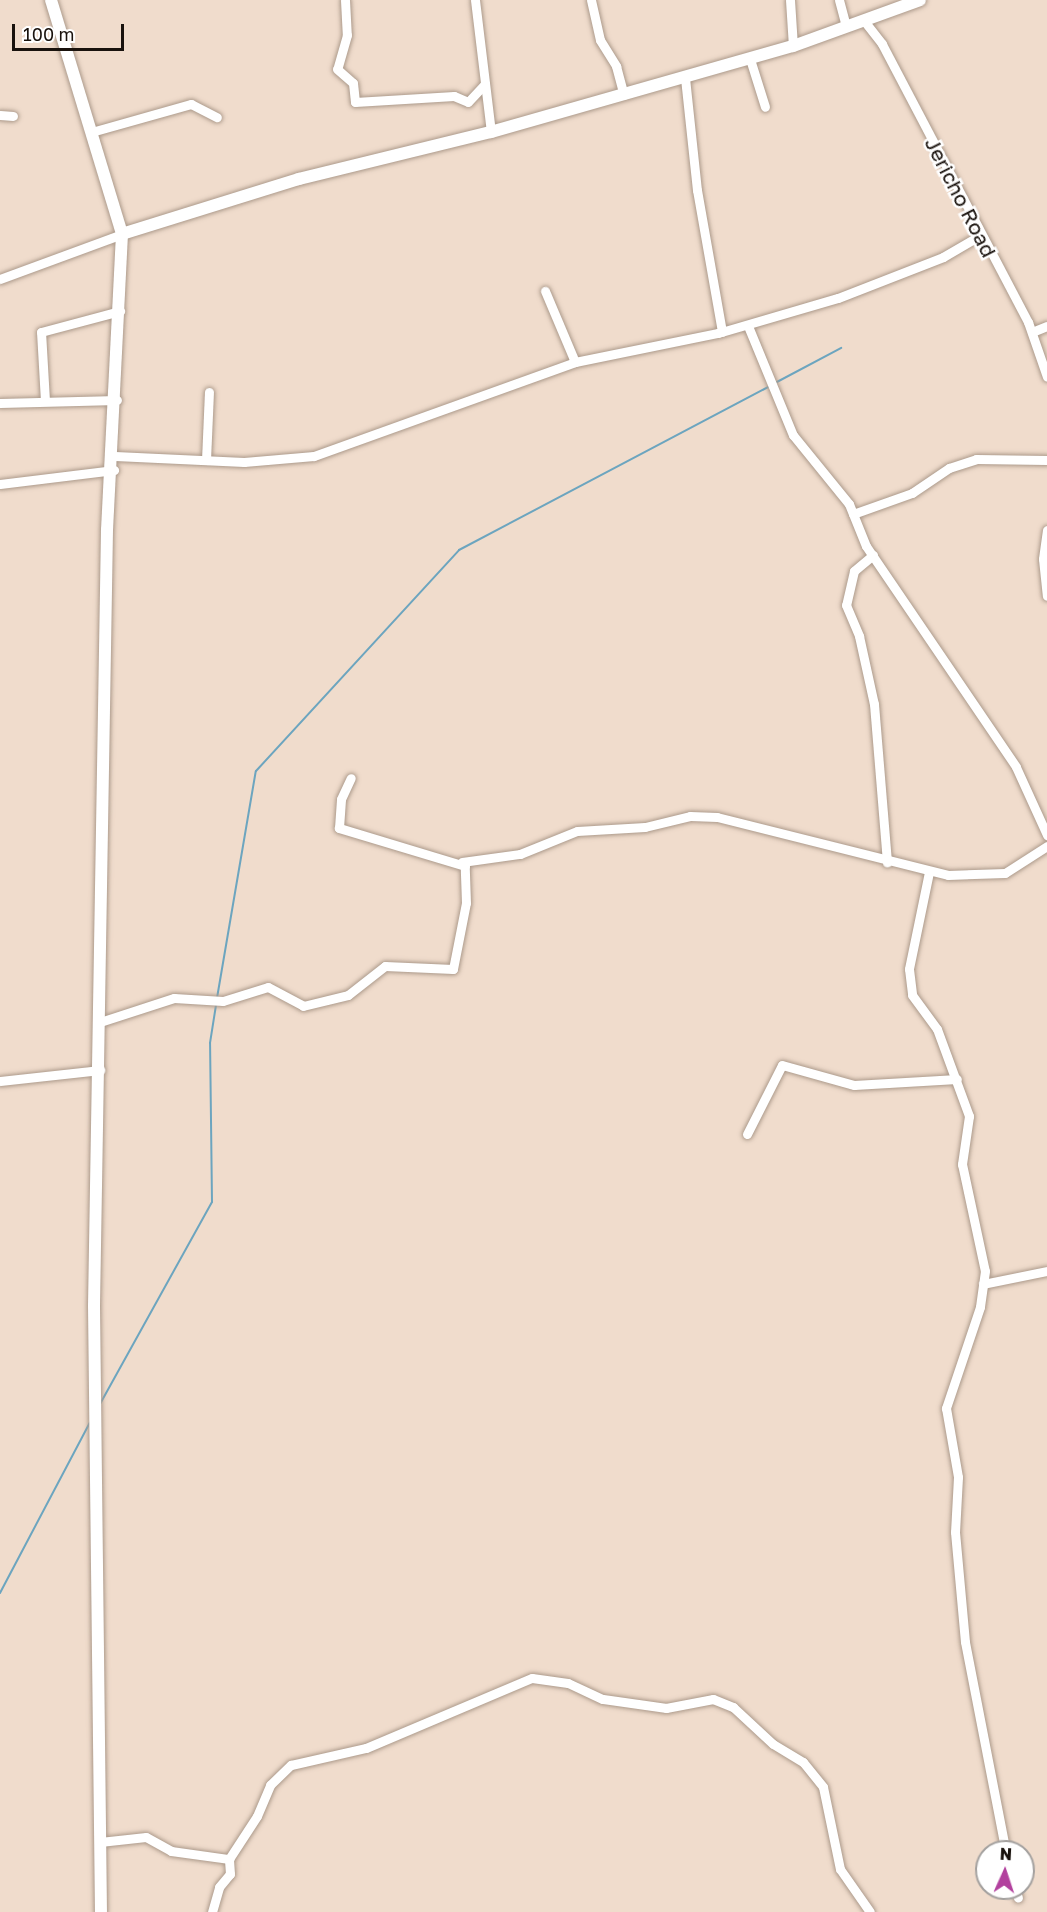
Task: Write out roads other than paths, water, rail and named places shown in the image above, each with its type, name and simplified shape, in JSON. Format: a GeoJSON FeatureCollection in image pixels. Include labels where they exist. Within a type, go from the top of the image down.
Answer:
{"type":"FeatureCollection","features":[{"type":"Feature","properties":{"kind":"main road"},"geometry":{"type":"LineString","coordinates":[[51,0],[95,131],[122,234],[115,456],[107,530],[103,709],[93,1527],[101,1912]]}},
{"type":"Feature","properties":{"kind":"main road"},"geometry":{"type":"LineString","coordinates":[[122,234],[299,178],[491,132],[750,59],[865,22],[920,0]]}},
{"type":"Feature","properties":{"kind":"street"},"geometry":{"type":"LineString","coordinates":[[345,0],[347,35],[337,69],[353,83],[355,102],[454,96],[468,102],[485,84]]}},
{"type":"Feature","properties":{"kind":"street"},"geometry":{"type":"LineString","coordinates":[[475,0],[491,132]]}},
{"type":"Feature","properties":{"kind":"street"},"geometry":{"type":"LineString","coordinates":[[591,0],[600,40],[624,95]]}},
{"type":"Feature","properties":{"kind":"street"},"geometry":{"type":"LineString","coordinates":[[790,0],[793,46]]}},
{"type":"Feature","properties":{"kind":"street"},"geometry":{"type":"LineString","coordinates":[[839,0],[846,27]]}},
{"type":"Feature","properties":{"kind":"street","name":"Jericho Road"},"geometry":{"type":"LineString","coordinates":[[865,22],[882,45],[979,236],[1032,332],[1047,377]]}},
{"type":"Feature","properties":{"kind":"street"},"geometry":{"type":"LineString","coordinates":[[750,59],[765,107]]}},
{"type":"Feature","properties":{"kind":"street"},"geometry":{"type":"LineString","coordinates":[[685,78],[697,190],[722,332]]}},
{"type":"Feature","properties":{"kind":"street"},"geometry":{"type":"LineString","coordinates":[[95,131],[191,104],[217,117]]}},
{"type":"Feature","properties":{"kind":"street"},"geometry":{"type":"LineString","coordinates":[[0,115],[13,116]]}},
{"type":"Feature","properties":{"kind":"street"},"geometry":{"type":"LineString","coordinates":[[0,279],[122,234]]}},
{"type":"Feature","properties":{"kind":"street"},"geometry":{"type":"LineString","coordinates":[[115,456],[206,460],[314,456],[364,442],[575,362],[748,326],[943,257],[979,236]]}},
{"type":"Feature","properties":{"kind":"street"},"geometry":{"type":"LineString","coordinates":[[545,291],[575,362]]}},
{"type":"Feature","properties":{"kind":"street"},"geometry":{"type":"LineString","coordinates":[[45,401],[41,332],[120,311]]}},
{"type":"Feature","properties":{"kind":"street"},"geometry":{"type":"LineString","coordinates":[[748,326],[793,435],[853,514],[873,555],[1016,767],[1047,835]]}},
{"type":"Feature","properties":{"kind":"street"},"geometry":{"type":"LineString","coordinates":[[1032,332],[1047,326]]}},
{"type":"Feature","properties":{"kind":"street"},"geometry":{"type":"LineString","coordinates":[[206,460],[209,392]]}},
{"type":"Feature","properties":{"kind":"street"},"geometry":{"type":"LineString","coordinates":[[0,404],[117,400]]}},
{"type":"Feature","properties":{"kind":"street"},"geometry":{"type":"LineString","coordinates":[[853,514],[912,493],[949,468],[976,459],[1047,460]]}},
{"type":"Feature","properties":{"kind":"street"},"geometry":{"type":"LineString","coordinates":[[0,484],[114,470]]}},
{"type":"Feature","properties":{"kind":"street"},"geometry":{"type":"LineString","coordinates":[[1047,530],[1047,596]]}},
{"type":"Feature","properties":{"kind":"street"},"geometry":{"type":"LineString","coordinates":[[873,555],[854,572],[846,605],[860,636],[874,704],[887,862]]}},
{"type":"Feature","properties":{"kind":"street"},"geometry":{"type":"LineString","coordinates":[[351,778],[341,799],[339,828],[392,848],[462,862],[520,854],[577,831],[645,827],[690,816],[717,817],[929,872],[1005,873],[1047,846]]}},
{"type":"Feature","properties":{"kind":"street"},"geometry":{"type":"LineString","coordinates":[[100,1022],[174,998],[223,1001],[268,987],[297,1005],[314,1004],[348,996],[385,966],[450,972],[459,954],[466,903],[462,862]]}},
{"type":"Feature","properties":{"kind":"street"},"geometry":{"type":"LineString","coordinates":[[929,872],[909,969],[912,995],[938,1029],[969,1116],[962,1164],[983,1284],[946,1408],[958,1477],[955,1532],[965,1642],[1004,1840]]}},
{"type":"Feature","properties":{"kind":"street"},"geometry":{"type":"LineString","coordinates":[[747,1134],[782,1065],[854,1085],[957,1079]]}},
{"type":"Feature","properties":{"kind":"street"},"geometry":{"type":"LineString","coordinates":[[0,1081],[100,1070]]}},
{"type":"Feature","properties":{"kind":"street"},"geometry":{"type":"LineString","coordinates":[[983,1284],[1047,1271]]}},
{"type":"Feature","properties":{"kind":"street"},"geometry":{"type":"LineString","coordinates":[[212,1912],[219,1887],[230,1874],[229,1858],[257,1816],[270,1785],[291,1765],[366,1748],[532,1678],[568,1683],[603,1699],[666,1708],[713,1699],[733,1707],[773,1744],[803,1762],[823,1787],[840,1869],[870,1912]]}},
{"type":"Feature","properties":{"kind":"street"},"geometry":{"type":"LineString","coordinates":[[100,1842],[146,1837],[171,1851],[229,1858]]}},
{"type":"Feature","properties":{"kind":"waterway"},"geometry":{"type":"LineString","coordinates":[[775,383],[841,348]]}},
{"type":"Feature","properties":{"kind":"waterway"},"geometry":{"type":"LineString","coordinates":[[217,998],[256,771],[459,550],[770,386]]}},
{"type":"Feature","properties":{"kind":"waterway"},"geometry":{"type":"LineString","coordinates":[[100,1404],[212,1202],[210,1043],[216,1004]]}},
{"type":"Feature","properties":{"kind":"waterway"},"geometry":{"type":"LineString","coordinates":[[0,1593],[90,1422]]}}]}
